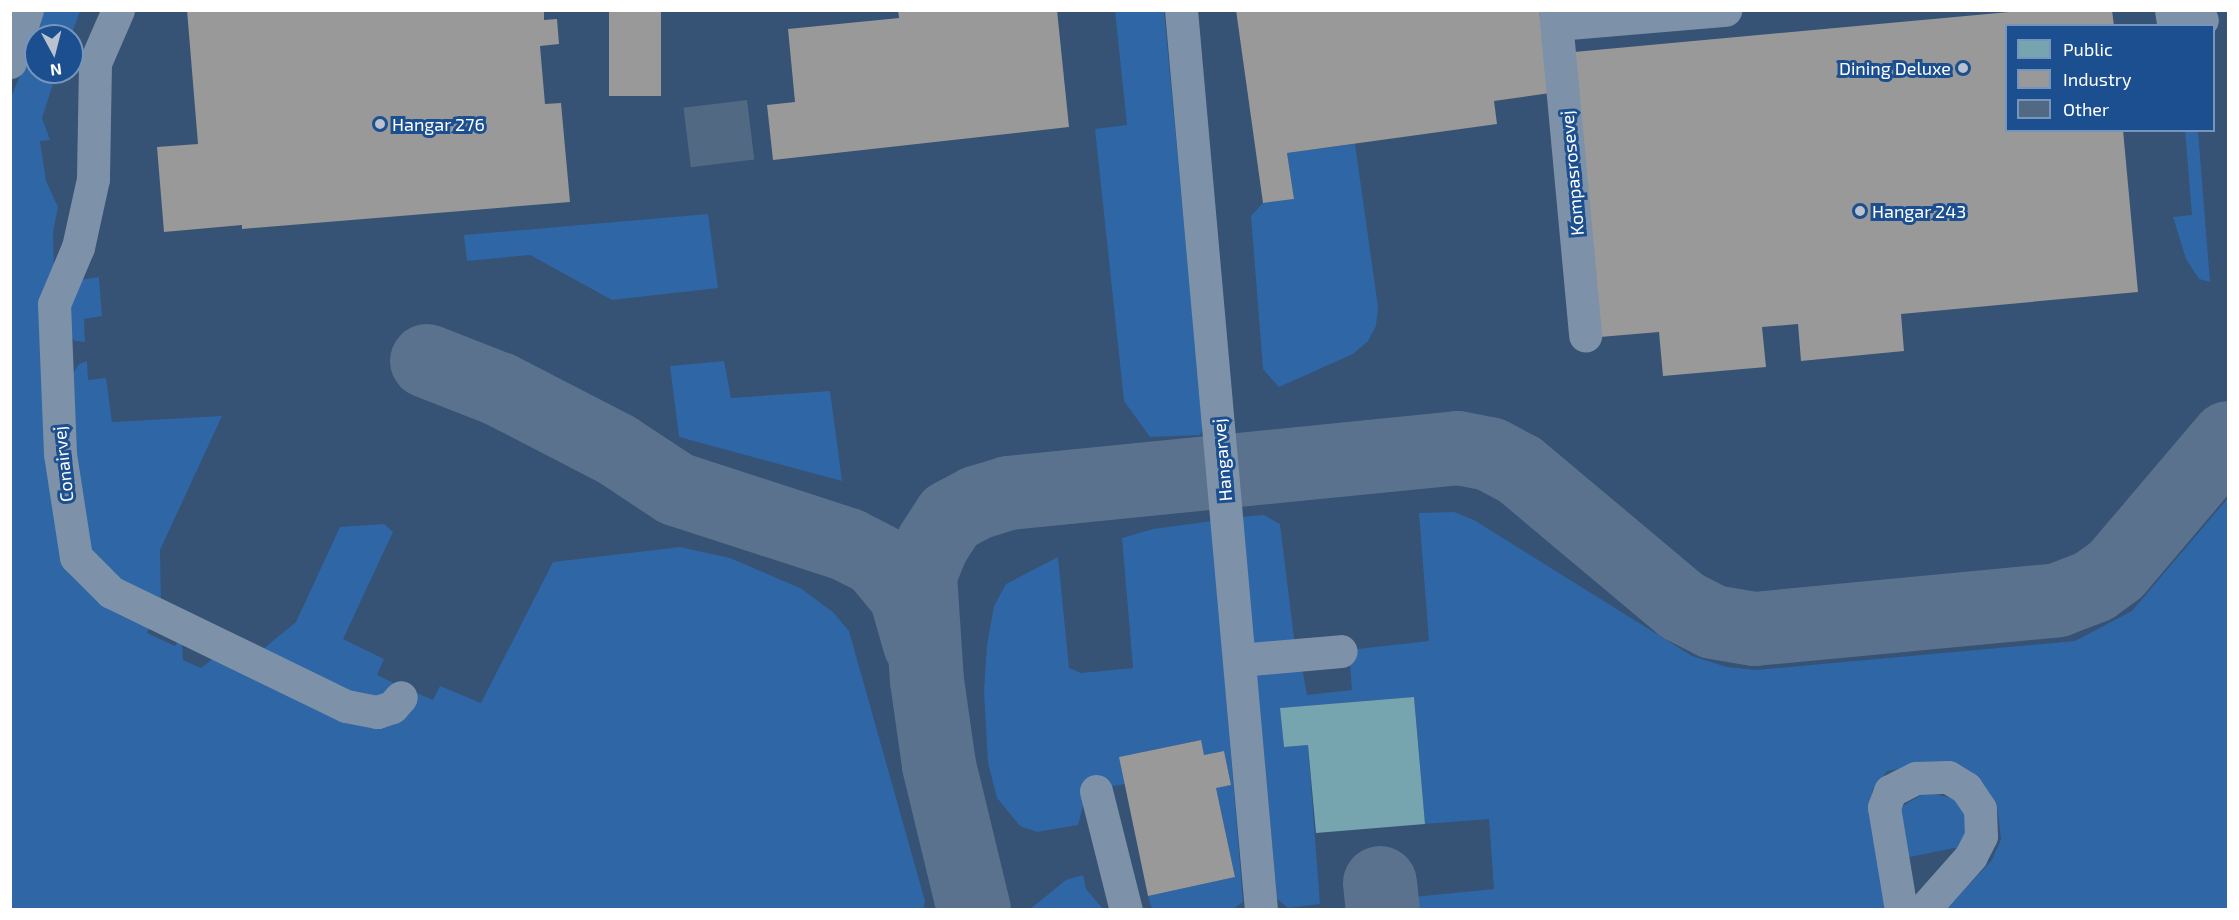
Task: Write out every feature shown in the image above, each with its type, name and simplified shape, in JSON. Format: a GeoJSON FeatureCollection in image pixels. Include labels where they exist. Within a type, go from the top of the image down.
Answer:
{"type":"FeatureCollection","features":[{"type":"Feature","properties":{"kind":"lane"},"geometry":{"type":"LineString","coordinates":[[10,62],[27,10]]}},
{"type":"Feature","properties":{"kind":"lane","name":"Conairvej"},"geometry":{"type":"LineString","coordinates":[[118,10],[95,63],[93,178],[78,247],[54,304],[60,454],[76,557],[111,592],[346,706],[377,712],[392,708],[401,697]]}},
{"type":"Feature","properties":{"kind":"lane","name":"Hangarvej"},"geometry":{"type":"LineString","coordinates":[[1181,10],[1261,909]]}},
{"type":"Feature","properties":{"kind":"lane"},"geometry":{"type":"LineString","coordinates":[[1556,17],[1725,10]]}},
{"type":"Feature","properties":{"kind":"lane"},"geometry":{"type":"LineString","coordinates":[[2171,10],[2173,23],[2202,20]]}},
{"type":"Feature","properties":{"kind":"lane","name":"Kompasrosevej"},"geometry":{"type":"LineString","coordinates":[[1556,17],[1585,336]]}},
{"type":"Feature","properties":{"kind":"lane"},"geometry":{"type":"LineString","coordinates":[[1239,660],[1341,651]]}},
{"type":"Feature","properties":{"kind":"lane"},"geometry":{"type":"LineString","coordinates":[[1901,909],[1884,807],[1890,791],[1907,783],[1948,777],[1966,788],[1980,808],[1981,836],[1971,856],[1923,909]]}},
{"type":"Feature","properties":{"kind":"lane"},"geometry":{"type":"LineString","coordinates":[[1096,791],[1126,909]]}},
{"type":"Feature","properties":{"kind":"shaded area"},"geometry":{"type":"Polygon","coordinates":[[[44,11],[80,11],[75,24],[40,24],[44,11]]]}},
{"type":"Feature","properties":{"kind":"shaded area"},"geometry":{"type":"Polygon","coordinates":[[[1115,11],[1164,11],[1203,428],[1200,435],[1150,437],[1124,401],[1095,129],[1127,125],[1115,11]]]}},
{"type":"Feature","properties":{"kind":"shaded area"},"geometry":{"type":"Polygon","coordinates":[[[24,67],[24,84],[53,84],[42,118],[50,140],[40,141],[46,181],[58,207],[53,232],[62,554],[151,625],[147,633],[175,646],[178,641],[182,644],[183,660],[201,668],[219,654],[409,706],[417,693],[433,700],[440,686],[481,703],[553,562],[680,547],[730,558],[800,588],[833,612],[849,631],[925,901],[923,910],[11,910],[10,99],[24,67]]]}},
{"type":"Feature","properties":{"kind":"shaded area"},"geometry":{"type":"Polygon","coordinates":[[[2185,132],[2198,132],[2210,282],[2199,279],[2186,259],[2173,217],[2192,215],[2185,132]]]}},
{"type":"Feature","properties":{"kind":"shaded area"},"geometry":{"type":"Polygon","coordinates":[[[1355,144],[1378,307],[1376,326],[1368,341],[1353,354],[1279,387],[1263,369],[1251,216],[1263,203],[1294,199],[1287,153],[1355,144]]]}},
{"type":"Feature","properties":{"kind":"shaded area"},"geometry":{"type":"Polygon","coordinates":[[[708,214],[718,288],[612,300],[530,255],[467,261],[464,235],[708,214]]]}},
{"type":"Feature","properties":{"kind":"shaded area"},"geometry":{"type":"Polygon","coordinates":[[[99,277],[102,316],[84,319],[85,342],[75,341],[64,329],[79,280],[99,277]]]}},
{"type":"Feature","properties":{"kind":"shaded area"},"geometry":{"type":"Polygon","coordinates":[[[87,361],[88,380],[106,378],[112,422],[222,416],[160,550],[161,601],[108,580],[83,536],[70,378],[79,364],[87,361]]]}},
{"type":"Feature","properties":{"kind":"shaded area"},"geometry":{"type":"Polygon","coordinates":[[[724,361],[731,398],[830,391],[842,481],[679,437],[670,366],[724,361]]]}},
{"type":"Feature","properties":{"kind":"shaded area"},"geometry":{"type":"Polygon","coordinates":[[[2228,498],[2228,909],[1946,909],[1992,860],[2001,839],[1997,805],[1980,781],[1937,763],[1887,771],[1872,792],[1892,909],[1414,909],[1413,897],[1494,889],[1489,819],[1425,824],[1414,697],[1280,708],[1284,747],[1308,745],[1320,904],[1288,908],[1277,899],[1256,669],[1302,667],[1307,695],[1352,690],[1349,650],[1429,641],[1419,513],[1454,512],[1474,520],[1692,656],[1727,667],[1755,670],[2075,641],[2132,611],[2228,498]]]}},
{"type":"Feature","properties":{"kind":"shaded area"},"geometry":{"type":"Polygon","coordinates":[[[1264,515],[1280,524],[1295,646],[1252,643],[1241,517],[1264,515]]]}},
{"type":"Feature","properties":{"kind":"shaded area"},"geometry":{"type":"Polygon","coordinates":[[[1212,521],[1243,902],[1233,909],[1152,909],[1148,896],[1235,877],[1216,788],[1231,785],[1224,751],[1204,755],[1200,740],[1120,757],[1125,784],[1087,791],[1078,825],[1037,832],[1020,826],[997,798],[988,763],[984,691],[987,645],[994,606],[1006,584],[1058,557],[1069,668],[1081,673],[1133,668],[1122,538],[1153,529],[1212,521]]]}},
{"type":"Feature","properties":{"kind":"shaded area"},"geometry":{"type":"Polygon","coordinates":[[[384,524],[393,532],[343,639],[384,659],[377,675],[396,684],[370,702],[263,649],[296,622],[340,527],[384,524]]]}},
{"type":"Feature","properties":{"kind":"shaded area"},"geometry":{"type":"Polygon","coordinates":[[[1927,792],[1955,799],[1967,819],[1963,850],[1954,848],[1910,857],[1900,854],[1899,808],[1927,792]]]}},
{"type":"Feature","properties":{"kind":"shaded area"},"geometry":{"type":"Polygon","coordinates":[[[1083,875],[1086,889],[1103,909],[1030,909],[1066,880],[1083,875]]]}},
{"type":"Feature","properties":{"kind":"building: Public"},"geometry":{"type":"Polygon","coordinates":[[[1414,697],[1425,824],[1316,833],[1308,745],[1284,747],[1280,708],[1414,697]]]}},
{"type":"Feature","properties":{"kind":"building: Industry","name":"Hangar 276"},"geometry":{"type":"Polygon","coordinates":[[[187,10],[544,10],[544,20],[557,19],[559,44],[540,46],[545,104],[561,103],[570,202],[242,229],[242,225],[164,232],[157,147],[198,144],[187,10]]]}},
{"type":"Feature","properties":{"kind":"building: Industry"},"geometry":{"type":"Polygon","coordinates":[[[609,10],[661,10],[661,96],[609,96],[609,10]]]}},
{"type":"Feature","properties":{"kind":"building: Industry"},"geometry":{"type":"Polygon","coordinates":[[[898,10],[1057,10],[1069,127],[773,160],[767,105],[795,102],[788,29],[899,18],[898,10]]]}},
{"type":"Feature","properties":{"kind":"building: Industry"},"geometry":{"type":"Polygon","coordinates":[[[1236,10],[1539,10],[1550,93],[1494,101],[1497,124],[1287,153],[1294,199],[1263,203],[1236,10]]]}},
{"type":"Feature","properties":{"kind":"building: Industry","name":"Hangar 243"},"geometry":{"type":"Polygon","coordinates":[[[2031,10],[2112,10],[2114,24],[2005,24],[2005,132],[2123,132],[2138,292],[1901,314],[1904,351],[1801,361],[1798,324],[1762,327],[1766,367],[1663,376],[1659,332],[1600,337],[1574,52],[2031,10]]]}},
{"type":"Feature","properties":{"kind":"building: Industry"},"geometry":{"type":"Polygon","coordinates":[[[1201,740],[1204,755],[1224,751],[1231,785],[1216,788],[1235,877],[1148,896],[1119,757],[1201,740]]]}},
{"type":"Feature","properties":{"kind":"building: Other"},"geometry":{"type":"Polygon","coordinates":[[[747,100],[754,160],[691,167],[683,108],[747,100]]]}},
{"type":"Feature","properties":{"kind":"taxiway"},"geometry":{"type":"LineString","coordinates":[[427,361],[499,389],[617,450],[676,489],[848,545],[877,560],[906,595],[920,644]]}},
{"type":"Feature","properties":{"kind":"taxiway"},"geometry":{"type":"LineString","coordinates":[[974,910],[939,765],[927,681],[920,575],[932,545],[950,517],[976,503],[1008,493],[1458,448],[1490,454],[1520,470],[1682,606],[1713,622],[1754,629],[2058,600],[2094,586],[2116,570],[2228,438]]}},
{"type":"Feature","properties":{"kind":"taxiway"},"geometry":{"type":"LineString","coordinates":[[1380,883],[1383,910]]}},
{"type":"Feature","properties":{"kind":"place","name":"Dining Deluxe"},"geometry":{"type":"Point","coordinates":[1963,68]}},
{"type":"Feature","properties":{"kind":"place","name":"Hangar 276"},"geometry":{"type":"Point","coordinates":[380,124]}},
{"type":"Feature","properties":{"kind":"place","name":"Hangar 243"},"geometry":{"type":"Point","coordinates":[1860,211]}}]}
